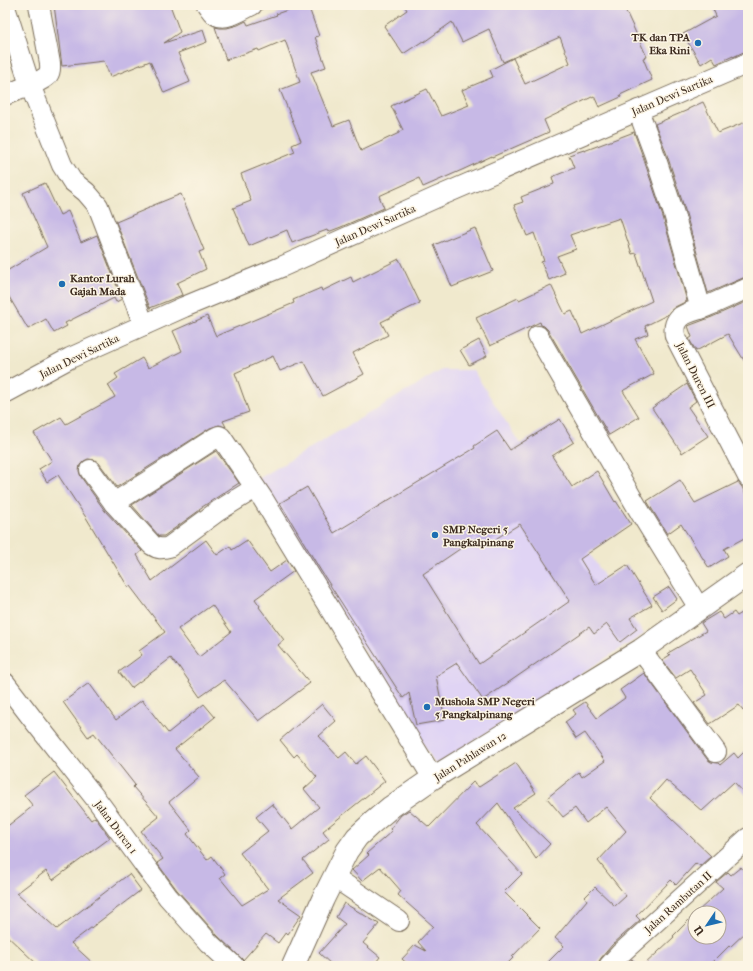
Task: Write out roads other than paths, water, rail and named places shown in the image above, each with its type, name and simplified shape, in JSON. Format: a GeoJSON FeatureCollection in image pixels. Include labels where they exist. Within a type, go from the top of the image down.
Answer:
{"type":"FeatureCollection","features":[{"type":"Feature","properties":{"kind":"main road","name":"Jalan Pahlawan 12"},"geometry":{"type":"LineString","coordinates":[[293,966],[323,899],[347,851],[357,837],[372,823],[391,807],[433,778],[641,650],[699,608],[746,580]]}},
{"type":"Feature","properties":{"kind":"street"},"geometry":{"type":"LineString","coordinates":[[5,95],[30,86],[47,76],[50,71],[50,62],[39,5]]}},
{"type":"Feature","properties":{"kind":"street"},"geometry":{"type":"LineString","coordinates":[[207,5],[216,15],[221,16],[231,15],[252,5]]}},
{"type":"Feature","properties":{"kind":"street"},"geometry":{"type":"LineString","coordinates":[[5,7],[30,86],[62,166],[72,182],[86,192],[98,206],[144,325]]}},
{"type":"Feature","properties":{"kind":"street","name":"Jalan Dewi Sartika"},"geometry":{"type":"LineString","coordinates":[[5,393],[70,358],[184,307],[748,63]]}},
{"type":"Feature","properties":{"kind":"street"},"geometry":{"type":"LineString","coordinates":[[638,110],[674,214],[701,309]]}},
{"type":"Feature","properties":{"kind":"street","name":"Jalan Duren III"},"geometry":{"type":"LineString","coordinates":[[748,288],[680,317],[675,323],[674,329],[675,336],[748,477]]}},
{"type":"Feature","properties":{"kind":"street"},"geometry":{"type":"LineString","coordinates":[[538,336],[640,512],[699,608]]}},
{"type":"Feature","properties":{"kind":"street"},"geometry":{"type":"LineString","coordinates":[[114,503],[215,438],[219,436],[223,439],[255,488],[433,778]]}},
{"type":"Feature","properties":{"kind":"street"},"geometry":{"type":"LineString","coordinates":[[90,470],[114,503],[152,545],[163,549],[169,547],[218,511],[255,488]]}},
{"type":"Feature","properties":{"kind":"street"},"geometry":{"type":"LineString","coordinates":[[641,650],[716,752]]}},
{"type":"Feature","properties":{"kind":"street","name":"Jalan Duren 1"},"geometry":{"type":"LineString","coordinates":[[5,683],[99,803],[168,896],[209,943],[234,966]]}},
{"type":"Feature","properties":{"kind":"street","name":"Jalan Rambutan II"},"geometry":{"type":"LineString","coordinates":[[609,966],[620,954],[748,838]]}},
{"type":"Feature","properties":{"kind":"street"},"geometry":{"type":"LineString","coordinates":[[334,877],[399,921]]}},
{"type":"Feature","properties":{"kind":"place","name":"TK dan TPA Eka Rini"},"geometry":{"type":"Point","coordinates":[698,43]}},
{"type":"Feature","properties":{"kind":"place","name":"Kantor Lurah Gajah Mada"},"geometry":{"type":"Point","coordinates":[62,284]}},
{"type":"Feature","properties":{"kind":"place","name":"SMP Negeri 5 Pangkalpinang"},"geometry":{"type":"Point","coordinates":[435,535]}},
{"type":"Feature","properties":{"kind":"place","name":"Mushola SMP Negeri 5 Pangkalpinang"},"geometry":{"type":"Point","coordinates":[427,707]}}]}
